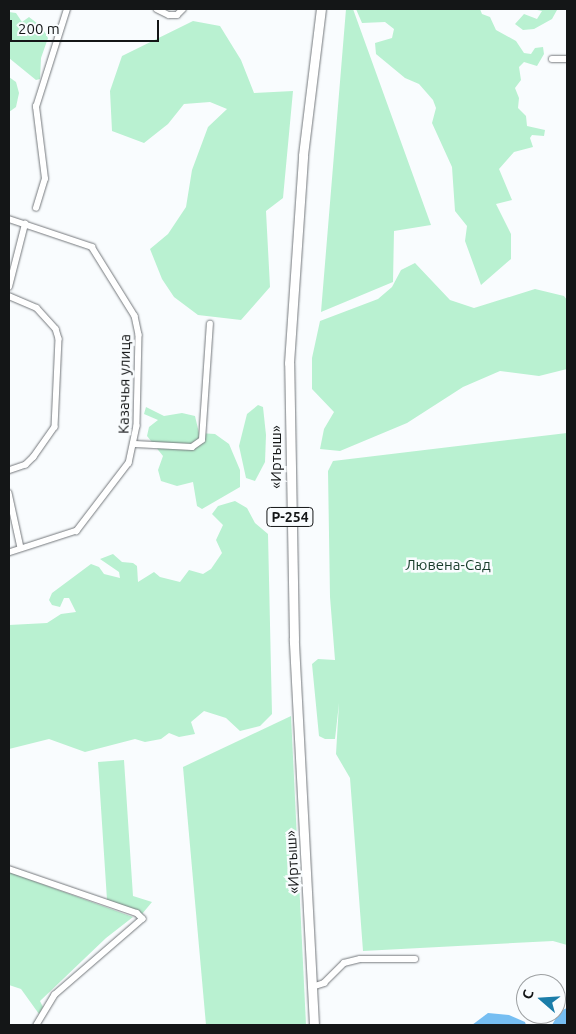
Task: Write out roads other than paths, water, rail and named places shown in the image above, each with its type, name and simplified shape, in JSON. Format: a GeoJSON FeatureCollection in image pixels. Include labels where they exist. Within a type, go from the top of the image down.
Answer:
{"type":"FeatureCollection","features":[{"type":"Feature","properties":{"kind":"highway","name":"«Иртыш»"},"geometry":{"type":"LineString","coordinates":[[314,1025],[294,630],[289,363],[303,155],[321,9]]}},
{"type":"Feature","properties":{"kind":"street"},"geometry":{"type":"LineString","coordinates":[[36,208],[45,180],[36,107],[67,9]]}},
{"type":"Feature","properties":{"kind":"street"},"geometry":{"type":"LineString","coordinates":[[157,9],[169,15],[177,15],[183,9]]}},
{"type":"Feature","properties":{"kind":"street"},"geometry":{"type":"LineString","coordinates":[[552,59],[567,59]]}},
{"type":"Feature","properties":{"kind":"street","name":"Казачья улица"},"geometry":{"type":"LineString","coordinates":[[9,219],[92,247],[135,316],[139,336],[135,444],[129,463],[77,531],[9,553]]}},
{"type":"Feature","properties":{"kind":"street"},"geometry":{"type":"LineString","coordinates":[[9,286],[25,224]]}},
{"type":"Feature","properties":{"kind":"street"},"geometry":{"type":"LineString","coordinates":[[9,296],[38,308],[56,329],[59,339],[55,426],[34,458],[26,464],[9,471]]}},
{"type":"Feature","properties":{"kind":"street"},"geometry":{"type":"LineString","coordinates":[[135,444],[192,447],[202,440],[210,324]]}},
{"type":"Feature","properties":{"kind":"street"},"geometry":{"type":"LineString","coordinates":[[9,493],[20,548]]}},
{"type":"Feature","properties":{"kind":"street"},"geometry":{"type":"LineString","coordinates":[[9,869],[137,913],[143,919],[54,995],[37,1025]]}},
{"type":"Feature","properties":{"kind":"street"},"geometry":{"type":"LineString","coordinates":[[312,987],[324,983],[344,963],[360,959],[415,959]]}},
{"type":"Feature","properties":{"kind":"water"},"geometry":{"type":"Polygon","coordinates":[[[566,1008],[567,1025],[552,1025],[566,1024],[566,1008]]]}},
{"type":"Feature","properties":{"kind":"water"},"geometry":{"type":"Polygon","coordinates":[[[488,1013],[509,1015],[516,1018],[516,1024],[526,1025],[472,1025],[488,1013]]]}},
{"type":"Feature","properties":{"kind":"park label","name":"Лювена-Сад"},"geometry":{"type":"Point","coordinates":[448,565]}}]}
